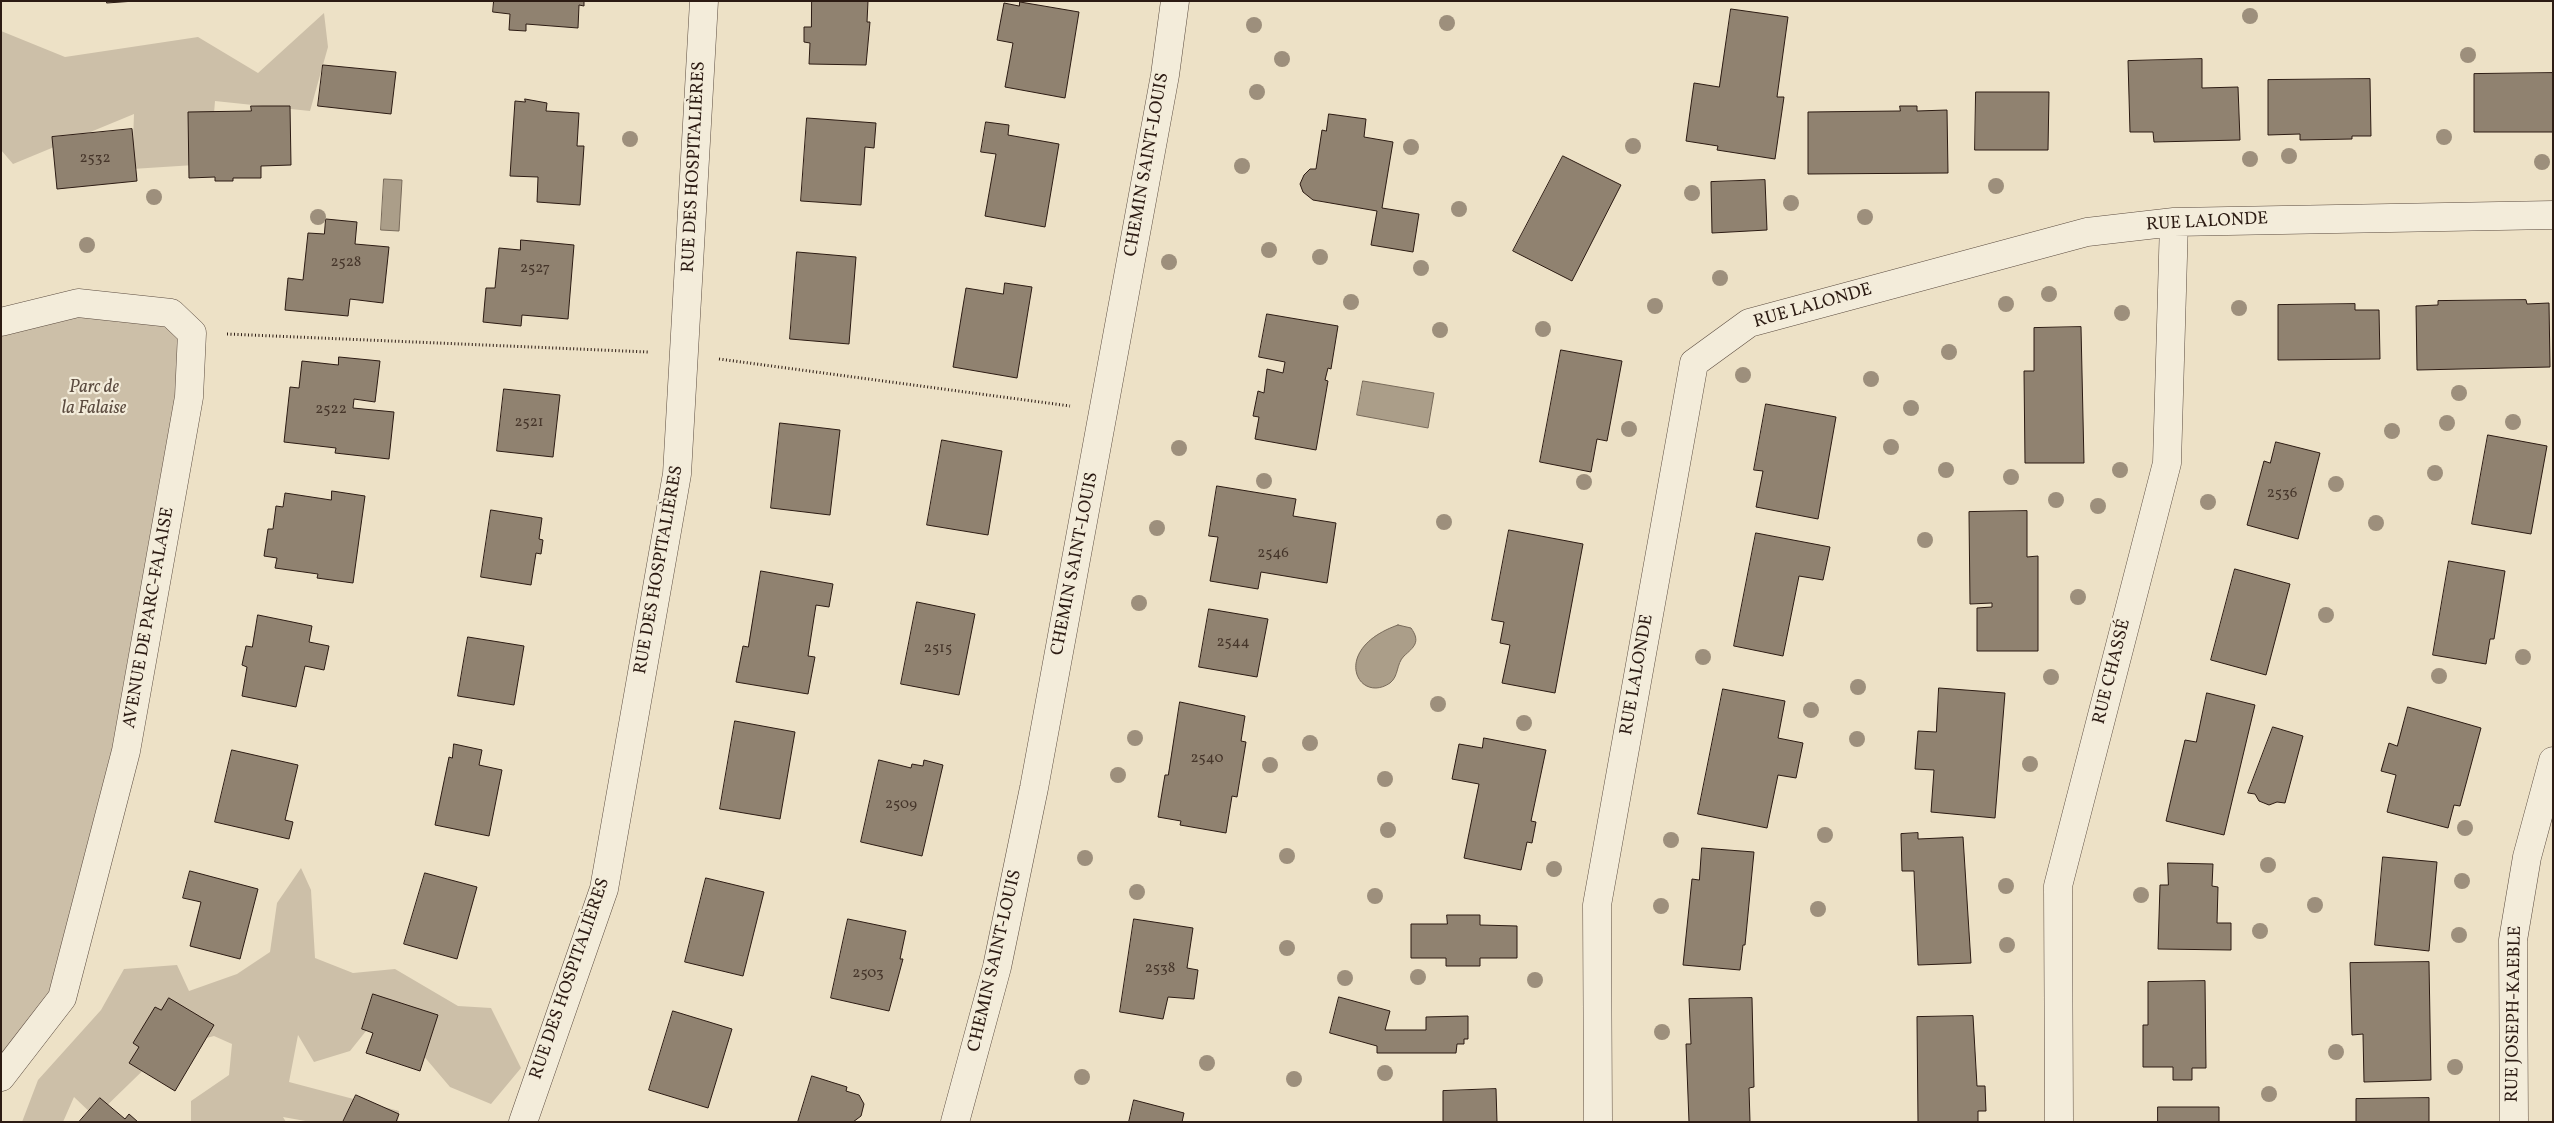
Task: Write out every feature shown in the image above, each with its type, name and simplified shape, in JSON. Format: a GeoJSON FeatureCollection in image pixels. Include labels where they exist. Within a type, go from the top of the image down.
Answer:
{"type":"FeatureCollection","features":[{"type":"Feature","properties":{"kind":"street","name":"RUE DES HOSPITALIÈRES"},"geometry":{"type":"LineString","coordinates":[[523,1122],[604,889],[678,474],[704,1]]}},
{"type":"Feature","properties":{"kind":"street","name":"CHEMIN SAINT-LOUIS"},"geometry":{"type":"LineString","coordinates":[[955,1122],[997,967],[1034,788],[1158,113],[1175,1]]}},
{"type":"Feature","properties":{"kind":"street","name":"RUE LALONDE"},"geometry":{"type":"LineString","coordinates":[[1598,1122],[1597,905],[1694,363],[1749,323],[2087,232],[2174,222],[2553,214]]}},
{"type":"Feature","properties":{"kind":"street","name":"RUE CHASSÉ"},"geometry":{"type":"LineString","coordinates":[[2059,1122],[2058,886],[2168,463],[2174,222]]}},
{"type":"Feature","properties":{"kind":"street","name":"AVENUE DE PARC-FALAISE"},"geometry":{"type":"LineString","coordinates":[[1,322],[78,303],[171,313],[192,333],[190,397],[126,751],[62,998],[1,1077]]}},
{"type":"Feature","properties":{"kind":"street","name":"RUE JOSEPH-KAEBLE"},"geometry":{"type":"LineString","coordinates":[[2514,1122],[2512,940],[2527,857],[2553,761]]}},
{"type":"Feature","properties":{"kind":"green space"},"geometry":{"type":"Polygon","coordinates":[[[324,13],[328,47],[310,111],[215,101],[210,164],[132,169],[134,114],[13,164],[1,150],[1,31],[65,57],[198,37],[258,73],[324,13]]]}},
{"type":"Feature","properties":{"kind":"green space","name":"Parc de la Falaise"},"geometry":{"type":"Polygon","coordinates":[[[78,303],[192,333],[189,397],[62,998],[1,1077],[1,322],[78,303]]]}},
{"type":"Feature","properties":{"kind":"green space"},"geometry":{"type":"Polygon","coordinates":[[[301,868],[311,890],[315,958],[353,973],[395,969],[458,1006],[491,1008],[521,1068],[491,1104],[450,1087],[422,1054],[378,1016],[350,1051],[314,1062],[298,1035],[289,1082],[399,1111],[398,1122],[311,1122],[283,1117],[286,1122],[191,1122],[191,1101],[229,1075],[232,1044],[214,1036],[165,1049],[95,1117],[74,1097],[63,1122],[22,1122],[38,1080],[101,1010],[124,969],[177,965],[189,991],[237,974],[270,952],[277,903],[301,868]]]}},
{"type":"Feature","properties":{"kind":"shaded area"},"geometry":{"type":"Polygon","coordinates":[[[384,179],[402,180],[399,231],[381,230],[384,179]]]}},
{"type":"Feature","properties":{"kind":"shaded area"},"geometry":{"type":"Polygon","coordinates":[[[1363,381],[1434,393],[1428,428],[1357,415],[1363,381]]]}},
{"type":"Feature","properties":{"kind":"shaded area"},"geometry":{"type":"Polygon","coordinates":[[[1398,625],[1411,628],[1416,637],[1415,644],[1401,659],[1395,677],[1390,683],[1378,688],[1368,687],[1360,681],[1356,671],[1357,660],[1363,647],[1377,635],[1398,625]]]}},
{"type":"Feature","properties":{"kind":"building"},"geometry":{"type":"Polygon","coordinates":[[[107,1],[135,1],[107,3],[107,1]]]}},
{"type":"Feature","properties":{"kind":"building"},"geometry":{"type":"Polygon","coordinates":[[[494,1],[584,1],[584,6],[579,5],[578,28],[526,24],[526,31],[509,30],[510,14],[493,12],[494,1]]]}},
{"type":"Feature","properties":{"kind":"building"},"geometry":{"type":"Polygon","coordinates":[[[812,1],[868,1],[867,22],[870,22],[866,65],[809,64],[810,43],[804,42],[804,27],[811,27],[812,1]]]}},
{"type":"Feature","properties":{"kind":"building"},"geometry":{"type":"Polygon","coordinates":[[[1020,2],[1079,12],[1065,98],[1005,87],[1013,43],[997,40],[1004,3],[1019,6],[1020,2]]]}},
{"type":"Feature","properties":{"kind":"building"},"geometry":{"type":"Polygon","coordinates":[[[1731,9],[1788,17],[1777,97],[1784,97],[1775,159],[1717,150],[1718,146],[1686,141],[1694,83],[1719,87],[1731,9]]]}},
{"type":"Feature","properties":{"kind":"building"},"geometry":{"type":"Polygon","coordinates":[[[2202,59],[2202,88],[2238,87],[2240,140],[2154,142],[2153,132],[2130,132],[2128,61],[2202,59]]]}},
{"type":"Feature","properties":{"kind":"building"},"geometry":{"type":"Polygon","coordinates":[[[323,65],[396,72],[391,114],[318,106],[323,65]]]}},
{"type":"Feature","properties":{"kind":"building"},"geometry":{"type":"Polygon","coordinates":[[[2553,73],[2553,132],[2474,132],[2474,74],[2553,73]]]}},
{"type":"Feature","properties":{"kind":"building"},"geometry":{"type":"Polygon","coordinates":[[[2370,79],[2371,136],[2352,136],[2352,139],[2300,140],[2300,134],[2268,135],[2268,80],[2370,79]]]}},
{"type":"Feature","properties":{"kind":"building"},"geometry":{"type":"Polygon","coordinates":[[[1976,92],[2049,92],[2048,150],[1975,150],[1976,92]]]}},
{"type":"Feature","properties":{"kind":"building"},"geometry":{"type":"Polygon","coordinates":[[[525,99],[547,103],[546,111],[579,113],[577,146],[584,146],[580,205],[537,202],[538,177],[510,176],[515,101],[525,102],[525,99]]]}},
{"type":"Feature","properties":{"kind":"building"},"geometry":{"type":"Polygon","coordinates":[[[251,106],[290,106],[291,165],[261,166],[261,178],[233,178],[233,181],[215,181],[215,177],[189,178],[188,112],[251,111],[251,106]]]}},
{"type":"Feature","properties":{"kind":"building"},"geometry":{"type":"Polygon","coordinates":[[[1900,106],[1917,106],[1917,111],[1947,110],[1948,173],[1808,174],[1808,112],[1900,111],[1900,106]]]}},
{"type":"Feature","properties":{"kind":"building"},"geometry":{"type":"Polygon","coordinates":[[[1329,114],[1366,119],[1364,137],[1393,142],[1382,208],[1419,214],[1413,252],[1371,245],[1377,211],[1313,200],[1303,192],[1300,184],[1304,175],[1310,169],[1316,169],[1322,130],[1326,131],[1329,114]]]}},
{"type":"Feature","properties":{"kind":"building"},"geometry":{"type":"Polygon","coordinates":[[[807,118],[876,123],[874,148],[865,147],[861,205],[801,201],[807,118]]]}},
{"type":"Feature","properties":{"kind":"building"},"geometry":{"type":"Polygon","coordinates":[[[986,122],[1009,125],[1008,135],[1059,144],[1045,227],[985,216],[996,154],[981,152],[986,122]]]}},
{"type":"Feature","properties":{"kind":"building"},"geometry":{"type":"Polygon","coordinates":[[[132,129],[137,181],[57,189],[52,137],[132,129]]]}},
{"type":"Feature","properties":{"kind":"building"},"geometry":{"type":"Polygon","coordinates":[[[1563,156],[1621,185],[1572,281],[1513,251],[1563,156]]]}},
{"type":"Feature","properties":{"kind":"building"},"geometry":{"type":"Polygon","coordinates":[[[1765,180],[1767,230],[1712,233],[1711,182],[1765,180]]]}},
{"type":"Feature","properties":{"kind":"building"},"geometry":{"type":"Polygon","coordinates":[[[326,219],[357,222],[355,244],[389,247],[383,303],[350,299],[348,316],[285,310],[288,278],[303,280],[308,233],[324,234],[326,219]]]}},
{"type":"Feature","properties":{"kind":"building"},"geometry":{"type":"Polygon","coordinates":[[[521,240],[574,245],[568,319],[522,315],[521,326],[483,322],[486,288],[495,288],[499,248],[520,250],[521,240]]]}},
{"type":"Feature","properties":{"kind":"building"},"geometry":{"type":"Polygon","coordinates":[[[797,252],[856,257],[849,344],[790,339],[797,252]]]}},
{"type":"Feature","properties":{"kind":"building"},"geometry":{"type":"Polygon","coordinates":[[[1005,283],[1032,287],[1017,378],[953,367],[966,288],[1003,294],[1005,283]]]}},
{"type":"Feature","properties":{"kind":"building"},"geometry":{"type":"Polygon","coordinates":[[[2526,300],[2527,304],[2549,303],[2550,367],[2417,370],[2416,306],[2438,305],[2438,301],[2526,300]]]}},
{"type":"Feature","properties":{"kind":"building"},"geometry":{"type":"Polygon","coordinates":[[[2355,304],[2355,310],[2379,310],[2380,359],[2278,360],[2278,305],[2355,304]]]}},
{"type":"Feature","properties":{"kind":"building"},"geometry":{"type":"Polygon","coordinates":[[[1267,314],[1338,326],[1331,369],[1328,368],[1325,380],[1328,381],[1316,450],[1255,439],[1259,417],[1253,416],[1258,391],[1264,393],[1267,369],[1283,373],[1285,362],[1259,357],[1267,314]]]}},
{"type":"Feature","properties":{"kind":"building"},"geometry":{"type":"Polygon","coordinates":[[[2081,327],[2084,463],[2025,463],[2024,371],[2034,371],[2034,328],[2081,327]]]}},
{"type":"Feature","properties":{"kind":"building"},"geometry":{"type":"Polygon","coordinates":[[[1561,350],[1622,361],[1607,441],[1597,439],[1591,472],[1540,462],[1561,350]]]}},
{"type":"Feature","properties":{"kind":"building"},"geometry":{"type":"Polygon","coordinates":[[[339,357],[380,361],[375,402],[354,399],[353,408],[394,412],[389,459],[335,453],[336,448],[284,442],[290,387],[299,388],[302,361],[338,365],[339,357]]]}},
{"type":"Feature","properties":{"kind":"building"},"geometry":{"type":"Polygon","coordinates":[[[504,389],[560,395],[553,457],[497,451],[504,389]]]}},
{"type":"Feature","properties":{"kind":"building"},"geometry":{"type":"Polygon","coordinates":[[[1766,404],[1836,417],[1818,519],[1756,507],[1763,471],[1754,470],[1766,404]]]}},
{"type":"Feature","properties":{"kind":"building"},"geometry":{"type":"Polygon","coordinates":[[[780,423],[840,430],[830,515],[771,508],[780,423]]]}},
{"type":"Feature","properties":{"kind":"building"},"geometry":{"type":"Polygon","coordinates":[[[2488,435],[2547,446],[2531,534],[2472,524],[2488,435]]]}},
{"type":"Feature","properties":{"kind":"building"},"geometry":{"type":"Polygon","coordinates":[[[942,440],[1002,451],[988,535],[927,525],[942,440]]]}},
{"type":"Feature","properties":{"kind":"building"},"geometry":{"type":"Polygon","coordinates":[[[2276,442],[2320,453],[2298,539],[2247,525],[2264,461],[2270,463],[2276,442]]]}},
{"type":"Feature","properties":{"kind":"building"},"geometry":{"type":"Polygon","coordinates":[[[1217,486],[1296,499],[1293,516],[1336,523],[1327,583],[1261,572],[1258,589],[1210,581],[1218,537],[1209,536],[1217,486]]]}},
{"type":"Feature","properties":{"kind":"building"},"geometry":{"type":"Polygon","coordinates":[[[332,491],[365,496],[353,583],[317,578],[318,574],[275,568],[277,558],[264,556],[268,529],[273,529],[276,506],[283,507],[285,493],[331,500],[332,491]]]}},
{"type":"Feature","properties":{"kind":"building"},"geometry":{"type":"Polygon","coordinates":[[[491,510],[542,518],[539,539],[543,540],[541,554],[536,553],[531,585],[481,577],[491,510]]]}},
{"type":"Feature","properties":{"kind":"building"},"geometry":{"type":"Polygon","coordinates":[[[2027,511],[2027,557],[2038,556],[2038,651],[1977,651],[1977,608],[1992,607],[1992,603],[1970,604],[1969,512],[2027,511]]]}},
{"type":"Feature","properties":{"kind":"building"},"geometry":{"type":"Polygon","coordinates":[[[1509,530],[1583,544],[1555,693],[1502,683],[1510,645],[1500,643],[1504,622],[1492,620],[1509,530]]]}},
{"type":"Feature","properties":{"kind":"building"},"geometry":{"type":"Polygon","coordinates":[[[1756,533],[1830,547],[1823,580],[1799,576],[1783,656],[1734,646],[1756,533]]]}},
{"type":"Feature","properties":{"kind":"building"},"geometry":{"type":"Polygon","coordinates":[[[2449,561],[2505,571],[2494,639],[2490,639],[2486,664],[2433,655],[2449,561]]]}},
{"type":"Feature","properties":{"kind":"building"},"geometry":{"type":"Polygon","coordinates":[[[2235,569],[2290,584],[2266,675],[2211,660],[2235,569]]]}},
{"type":"Feature","properties":{"kind":"building"},"geometry":{"type":"Polygon","coordinates":[[[761,571],[833,584],[829,607],[816,605],[808,656],[815,657],[808,694],[736,682],[743,646],[748,647],[761,571]]]}},
{"type":"Feature","properties":{"kind":"building"},"geometry":{"type":"Polygon","coordinates":[[[917,602],[975,614],[959,695],[901,684],[917,602]]]}},
{"type":"Feature","properties":{"kind":"building"},"geometry":{"type":"Polygon","coordinates":[[[1209,609],[1268,619],[1257,677],[1199,667],[1209,609]]]}},
{"type":"Feature","properties":{"kind":"building"},"geometry":{"type":"Polygon","coordinates":[[[258,615],[312,626],[309,642],[329,646],[324,670],[305,666],[296,707],[242,696],[247,667],[242,665],[246,646],[252,647],[258,615]]]}},
{"type":"Feature","properties":{"kind":"building"},"geometry":{"type":"Polygon","coordinates":[[[468,637],[524,646],[514,705],[458,696],[468,637]]]}},
{"type":"Feature","properties":{"kind":"building"},"geometry":{"type":"Polygon","coordinates":[[[1939,688],[2005,693],[1995,818],[1931,812],[1934,770],[1915,769],[1918,731],[1936,732],[1939,688]]]}},
{"type":"Feature","properties":{"kind":"building"},"geometry":{"type":"Polygon","coordinates":[[[1723,689],[1785,701],[1778,738],[1803,743],[1796,778],[1778,775],[1767,828],[1698,814],[1723,689]]]}},
{"type":"Feature","properties":{"kind":"building"},"geometry":{"type":"Polygon","coordinates":[[[2207,693],[2255,705],[2224,835],[2166,821],[2185,740],[2196,742],[2207,693]]]}},
{"type":"Feature","properties":{"kind":"building"},"geometry":{"type":"Polygon","coordinates":[[[1180,702],[1245,716],[1241,741],[1246,742],[1237,797],[1232,796],[1226,833],[1180,825],[1181,821],[1158,817],[1165,775],[1168,775],[1180,702]]]}},
{"type":"Feature","properties":{"kind":"building"},"geometry":{"type":"Polygon","coordinates":[[[2408,707],[2481,728],[2460,806],[2454,805],[2448,828],[2387,812],[2396,775],[2381,771],[2389,743],[2397,746],[2408,707]]]}},
{"type":"Feature","properties":{"kind":"building"},"geometry":{"type":"Polygon","coordinates":[[[735,721],[795,732],[780,819],[720,809],[735,721]]]}},
{"type":"Feature","properties":{"kind":"building"},"geometry":{"type":"Polygon","coordinates":[[[2273,727],[2303,736],[2285,803],[2277,802],[2269,805],[2259,801],[2255,794],[2248,793],[2273,727]]]}},
{"type":"Feature","properties":{"kind":"building"},"geometry":{"type":"Polygon","coordinates":[[[1484,738],[1546,750],[1531,821],[1536,822],[1532,843],[1527,842],[1521,870],[1464,858],[1479,784],[1452,779],[1459,744],[1482,748],[1484,738]]]}},
{"type":"Feature","properties":{"kind":"building"},"geometry":{"type":"Polygon","coordinates":[[[454,744],[482,750],[479,765],[502,770],[489,836],[435,825],[449,757],[452,758],[454,744]]]}},
{"type":"Feature","properties":{"kind":"building"},"geometry":{"type":"Polygon","coordinates":[[[232,750],[298,765],[285,820],[293,822],[289,839],[215,822],[232,750]]]}},
{"type":"Feature","properties":{"kind":"building"},"geometry":{"type":"Polygon","coordinates":[[[879,760],[911,768],[912,764],[923,766],[924,760],[943,765],[922,856],[861,842],[879,760]]]}},
{"type":"Feature","properties":{"kind":"building"},"geometry":{"type":"Polygon","coordinates":[[[1918,833],[1918,839],[1963,837],[1971,963],[1918,965],[1914,871],[1902,871],[1901,834],[1918,833]]]}},
{"type":"Feature","properties":{"kind":"building"},"geometry":{"type":"Polygon","coordinates":[[[1702,848],[1754,852],[1745,945],[1743,945],[1740,970],[1683,965],[1692,879],[1699,880],[1702,848]]]}},
{"type":"Feature","properties":{"kind":"building"},"geometry":{"type":"Polygon","coordinates":[[[2383,857],[2437,862],[2429,951],[2375,945],[2383,857]]]}},
{"type":"Feature","properties":{"kind":"building"},"geometry":{"type":"Polygon","coordinates":[[[2168,863],[2213,864],[2212,886],[2218,887],[2217,923],[2231,923],[2231,950],[2158,949],[2160,885],[2168,885],[2168,863]]]}},
{"type":"Feature","properties":{"kind":"building"},"geometry":{"type":"Polygon","coordinates":[[[190,871],[258,889],[240,959],[190,946],[201,902],[183,898],[190,871]]]}},
{"type":"Feature","properties":{"kind":"building"},"geometry":{"type":"Polygon","coordinates":[[[425,873],[477,887],[457,959],[404,944],[425,873]]]}},
{"type":"Feature","properties":{"kind":"building"},"geometry":{"type":"Polygon","coordinates":[[[706,878],[764,892],[743,976],[685,962],[706,878]]]}},
{"type":"Feature","properties":{"kind":"building"},"geometry":{"type":"Polygon","coordinates":[[[1447,915],[1480,915],[1480,925],[1517,926],[1517,958],[1480,958],[1480,966],[1446,966],[1446,958],[1411,958],[1411,924],[1447,924],[1447,915]]]}},
{"type":"Feature","properties":{"kind":"building"},"geometry":{"type":"Polygon","coordinates":[[[848,919],[906,931],[900,959],[903,959],[889,1011],[831,998],[848,919]]]}},
{"type":"Feature","properties":{"kind":"building"},"geometry":{"type":"Polygon","coordinates":[[[1134,919],[1193,928],[1187,968],[1198,970],[1194,999],[1168,997],[1163,1019],[1120,1012],[1134,919]]]}},
{"type":"Feature","properties":{"kind":"building"},"geometry":{"type":"Polygon","coordinates":[[[2429,962],[2431,1080],[2364,1082],[2363,1034],[2352,1035],[2350,963],[2429,962]]]}},
{"type":"Feature","properties":{"kind":"building"},"geometry":{"type":"Polygon","coordinates":[[[2205,981],[2206,1068],[2192,1068],[2192,1080],[2173,1080],[2173,1067],[2143,1067],[2143,1025],[2148,1025],[2148,982],[2205,981]]]}},
{"type":"Feature","properties":{"kind":"building"},"geometry":{"type":"Polygon","coordinates":[[[373,994],[438,1015],[420,1071],[366,1053],[373,1033],[362,1029],[373,994]]]}},
{"type":"Feature","properties":{"kind":"building"},"geometry":{"type":"Polygon","coordinates":[[[1339,997],[1390,1011],[1385,1030],[1426,1030],[1426,1017],[1468,1016],[1468,1039],[1464,1039],[1464,1044],[1457,1044],[1456,1053],[1377,1053],[1377,1046],[1330,1033],[1339,997]]]}},
{"type":"Feature","properties":{"kind":"building"},"geometry":{"type":"Polygon","coordinates":[[[169,998],[214,1025],[175,1091],[129,1063],[139,1047],[133,1043],[155,1007],[161,1010],[169,998]]]}},
{"type":"Feature","properties":{"kind":"building"},"geometry":{"type":"Polygon","coordinates":[[[1752,998],[1754,1087],[1749,1088],[1750,1122],[1689,1122],[1686,1044],[1691,1044],[1689,999],[1752,998]]]}},
{"type":"Feature","properties":{"kind":"building"},"geometry":{"type":"Polygon","coordinates":[[[673,1011],[732,1029],[708,1108],[649,1090],[673,1011]]]}},
{"type":"Feature","properties":{"kind":"building"},"geometry":{"type":"Polygon","coordinates":[[[1973,1016],[1977,1086],[1985,1086],[1986,1111],[1978,1111],[1978,1122],[1918,1122],[1917,1017],[1973,1016]]]}},
{"type":"Feature","properties":{"kind":"building"},"geometry":{"type":"Polygon","coordinates":[[[812,1076],[847,1087],[846,1091],[859,1095],[864,1104],[861,1116],[853,1122],[798,1122],[812,1076]]]}},
{"type":"Feature","properties":{"kind":"building"},"geometry":{"type":"Polygon","coordinates":[[[1496,1089],[1497,1122],[1443,1122],[1443,1091],[1496,1089]]]}},
{"type":"Feature","properties":{"kind":"building"},"geometry":{"type":"Polygon","coordinates":[[[356,1095],[399,1114],[396,1122],[343,1122],[356,1095]]]}},
{"type":"Feature","properties":{"kind":"building"},"geometry":{"type":"Polygon","coordinates":[[[100,1098],[125,1119],[129,1114],[138,1122],[79,1122],[100,1098]]]}},
{"type":"Feature","properties":{"kind":"building"},"geometry":{"type":"Polygon","coordinates":[[[2429,1098],[2429,1122],[2356,1122],[2356,1099],[2429,1098]]]}},
{"type":"Feature","properties":{"kind":"building"},"geometry":{"type":"Polygon","coordinates":[[[1134,1100],[1184,1113],[1182,1122],[1129,1122],[1134,1100]]]}},
{"type":"Feature","properties":{"kind":"building"},"geometry":{"type":"Polygon","coordinates":[[[2158,1107],[2219,1107],[2219,1122],[2158,1122],[2158,1107]]]}}]}
